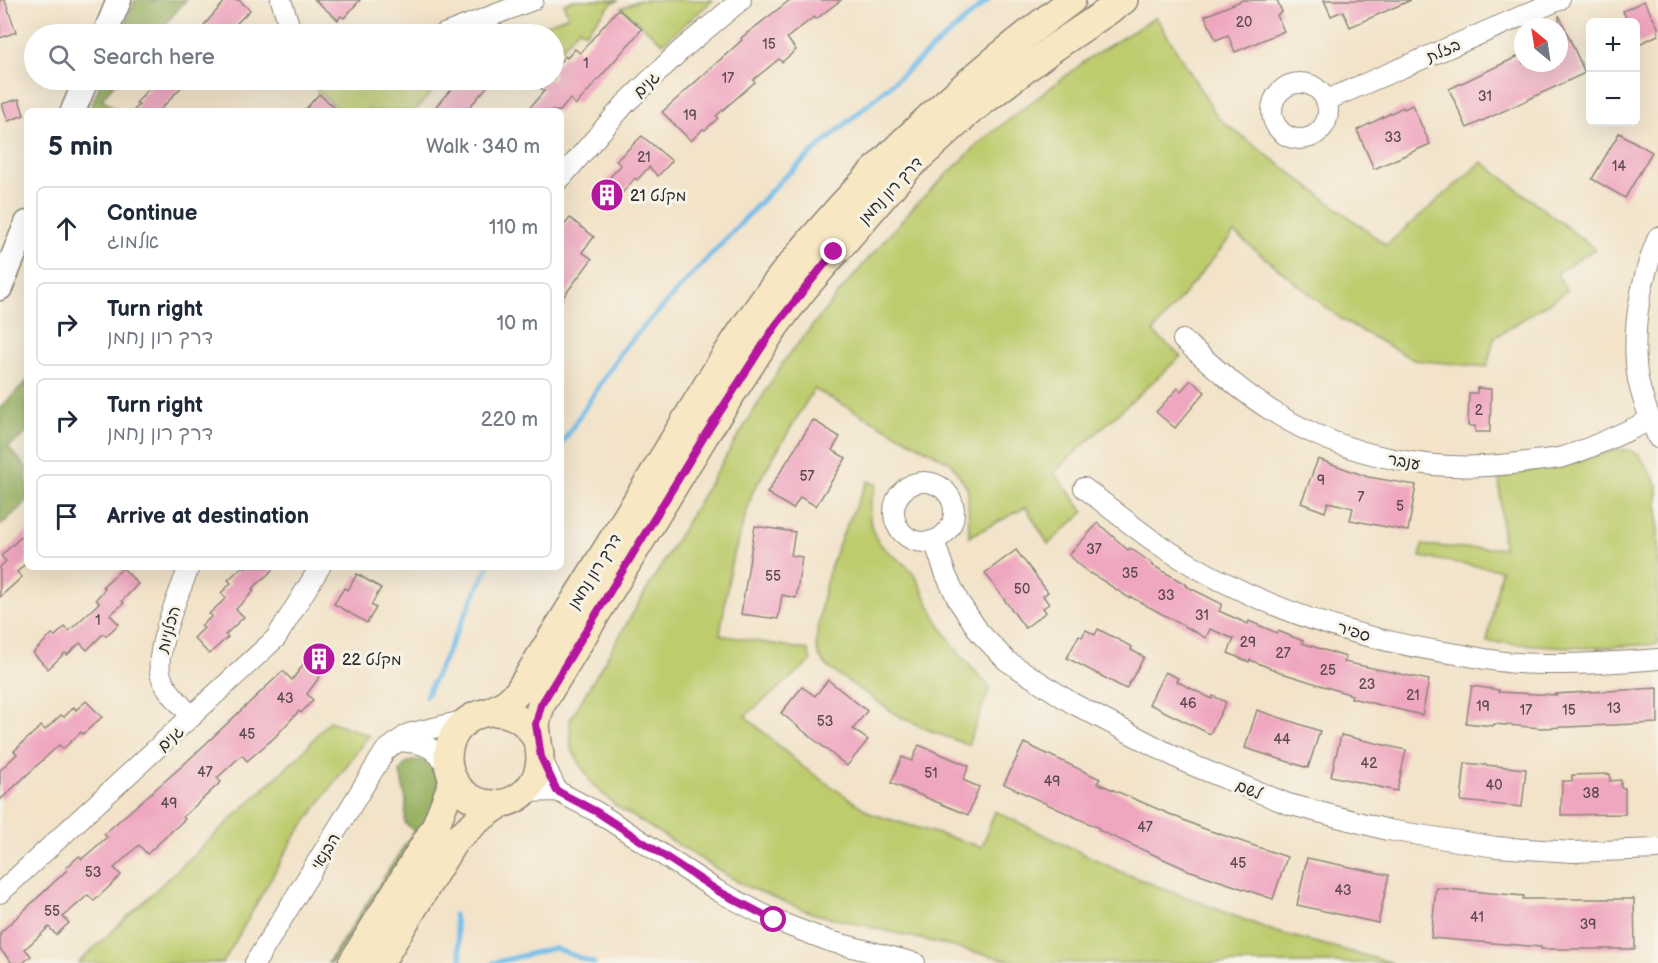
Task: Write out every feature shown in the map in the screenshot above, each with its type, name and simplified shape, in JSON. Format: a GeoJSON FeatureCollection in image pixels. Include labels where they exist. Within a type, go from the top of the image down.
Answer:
{"type":"FeatureCollection","features":[{"type":"Feature","properties":{"kind":"main road","name":"דרך רון נחמן"},"geometry":{"type":"LineString","coordinates":[[479,716],[506,703],[518,692],[684,422],[756,311],[783,275],[854,194],[946,101],[1013,44],[1072,0]]}},
{"type":"Feature","properties":{"kind":"main road","name":"דרך רון נחמן"},"geometry":{"type":"LineString","coordinates":[[540,750],[536,724],[541,705],[705,435],[776,325],[802,290],[908,168],[968,113],[1052,49],[1124,0]]}},
{"type":"Feature","properties":{"kind":"main road"},"geometry":{"type":"LineString","coordinates":[[380,963],[455,840],[501,804],[525,792],[536,780],[540,750],[534,734],[520,719],[501,711],[479,716],[457,729],[448,753],[451,773],[462,792],[474,800],[487,804],[501,804]]}},
{"type":"Feature","properties":{"kind":"main road"},"geometry":{"type":"LineString","coordinates":[[352,963],[435,826],[451,773]]}},
{"type":"Feature","properties":{"kind":"street"},"geometry":{"type":"LineString","coordinates":[[109,24],[119,0]]}},
{"type":"Feature","properties":{"kind":"street"},"geometry":{"type":"LineString","coordinates":[[281,0],[289,24]]}},
{"type":"Feature","properties":{"kind":"street"},"geometry":{"type":"LineString","coordinates":[[470,24],[533,0]]}},
{"type":"Feature","properties":{"kind":"street","name":"גנים"},"geometry":{"type":"LineString","coordinates":[[564,175],[625,104],[681,50],[741,0]]}},
{"type":"Feature","properties":{"kind":"street","name":"בזלת"},"geometry":{"type":"LineString","coordinates":[[1327,100],[1559,0]]}},
{"type":"Feature","properties":{"kind":"street"},"geometry":{"type":"LineString","coordinates":[[74,108],[82,90]]}},
{"type":"Feature","properties":{"kind":"street"},"geometry":{"type":"LineString","coordinates":[[0,288],[24,230]]}},
{"type":"Feature","properties":{"kind":"street"},"geometry":{"type":"LineString","coordinates":[[1655,429],[1636,365],[1636,322],[1643,283],[1658,237]]}},
{"type":"Feature","properties":{"kind":"street","name":"ענבר"},"geometry":{"type":"LineString","coordinates":[[1183,340],[1239,387],[1299,427],[1368,454],[1403,462],[1452,468],[1505,465],[1563,457],[1655,429]]}},
{"type":"Feature","properties":{"kind":"street","name":"ספיר"},"geometry":{"type":"LineString","coordinates":[[1084,488],[1164,548],[1230,585],[1287,609],[1365,636],[1414,648],[1515,663],[1578,664],[1658,659]]}},
{"type":"Feature","properties":{"kind":"street","name":"לשם"},"geometry":{"type":"LineString","coordinates":[[934,541],[959,602],[980,633],[1007,661],[1072,703],[1187,763],[1288,804],[1388,830],[1496,847],[1574,852],[1658,849]]}},
{"type":"Feature","properties":{"kind":"street","name":"הכלניות"},"geometry":{"type":"LineString","coordinates":[[188,570],[159,662],[161,677],[192,717]]}},
{"type":"Feature","properties":{"kind":"street","name":"גנים"},"geometry":{"type":"LineString","coordinates":[[0,893],[276,638],[318,570]]}},
{"type":"Feature","properties":{"kind":"street","name":"הבנאי"},"geometry":{"type":"LineString","coordinates":[[255,963],[385,751],[408,734],[479,716]]}},
{"type":"Feature","properties":{"kind":"street"},"geometry":{"type":"LineString","coordinates":[[398,741],[428,746],[438,753],[451,773]]}},
{"type":"Feature","properties":{"kind":"street"},"geometry":{"type":"LineString","coordinates":[[540,750],[557,791]]}},
{"type":"Feature","properties":{"kind":"street"},"geometry":{"type":"LineString","coordinates":[[525,792],[557,791],[597,812],[718,891],[774,920],[848,947],[915,963]]}},
{"type":"Feature","properties":{"kind":"green space"},"geometry":{"type":"Polygon","coordinates":[[[135,0],[186,0],[166,24],[125,24],[135,0]]]}},
{"type":"Feature","properties":{"kind":"green space"},"geometry":{"type":"Polygon","coordinates":[[[573,0],[619,0],[612,3],[585,33],[579,28],[564,45],[564,24],[548,24],[568,16],[564,4],[573,0]]]}},
{"type":"Feature","properties":{"kind":"green space"},"geometry":{"type":"Polygon","coordinates":[[[639,0],[713,0],[663,43],[621,8],[639,0]]]}},
{"type":"Feature","properties":{"kind":"green space"},"geometry":{"type":"Polygon","coordinates":[[[1156,17],[1218,118],[1386,245],[1482,162],[1595,249],[1557,273],[1567,291],[1494,338],[1487,367],[1414,360],[1342,320],[1234,233],[1153,332],[1181,356],[1054,472],[1084,512],[1048,544],[1026,507],[969,537],[968,489],[951,463],[814,389],[753,491],[731,564],[720,635],[808,650],[811,661],[745,716],[803,767],[872,814],[982,847],[995,811],[1119,871],[1276,932],[1393,963],[1020,963],[812,913],[743,885],[616,806],[592,784],[571,748],[570,720],[784,361],[916,204],[985,138],[1089,58],[1156,17]]]}},
{"type":"Feature","properties":{"kind":"green space"},"geometry":{"type":"Polygon","coordinates":[[[98,90],[109,90],[102,98],[114,108],[90,108],[98,90]]]}},
{"type":"Feature","properties":{"kind":"green space"},"geometry":{"type":"Polygon","coordinates":[[[317,90],[433,90],[418,108],[338,108],[317,90]]]}},
{"type":"Feature","properties":{"kind":"green space"},"geometry":{"type":"Polygon","coordinates":[[[24,384],[24,435],[8,447],[24,465],[24,504],[0,526],[0,408],[24,384]]]}},
{"type":"Feature","properties":{"kind":"green space"},"geometry":{"type":"Polygon","coordinates":[[[1615,450],[1628,450],[1639,455],[1658,485],[1658,644],[1588,648],[1487,642],[1501,570],[1420,557],[1422,545],[1503,548],[1499,475],[1562,466],[1615,450]]]}},
{"type":"Feature","properties":{"kind":"green space"},"geometry":{"type":"Polygon","coordinates":[[[868,481],[877,485],[872,497],[870,516],[878,541],[913,573],[952,644],[990,687],[968,745],[897,715],[830,669],[818,653],[817,632],[831,567],[851,515],[868,481]]]}},
{"type":"Feature","properties":{"kind":"green space"},"geometry":{"type":"Polygon","coordinates":[[[329,721],[369,735],[294,838],[223,963],[78,963],[301,754],[329,721]]]}},
{"type":"Feature","properties":{"kind":"green space"},"geometry":{"type":"Polygon","coordinates":[[[420,760],[432,767],[436,773],[438,786],[435,807],[331,963],[328,963],[414,831],[405,823],[406,800],[400,772],[408,763],[420,760]]]}},
{"type":"Feature","properties":{"kind":"building"},"geometry":{"type":"Polygon","coordinates":[[[0,0],[5,0],[16,32],[0,38],[0,0]]]}},
{"type":"Feature","properties":{"kind":"building"},"geometry":{"type":"Polygon","coordinates":[[[226,0],[239,0],[250,10],[236,24],[205,24],[226,0]]]}},
{"type":"Feature","properties":{"kind":"building"},"geometry":{"type":"Polygon","coordinates":[[[315,0],[360,0],[344,18],[341,16],[338,20],[315,0]]]}},
{"type":"Feature","properties":{"kind":"building"},"geometry":{"type":"Polygon","coordinates":[[[790,0],[841,0],[787,38],[796,50],[782,62],[779,59],[753,80],[755,82],[691,141],[662,112],[742,40],[741,38],[790,0]]]}},
{"type":"Feature","properties":{"kind":"building"},"geometry":{"type":"Polygon","coordinates":[[[1243,0],[1277,0],[1282,12],[1277,15],[1284,31],[1235,52],[1228,35],[1216,40],[1205,16],[1243,0]]]}},
{"type":"Feature","properties":{"kind":"building"},"geometry":{"type":"Polygon","coordinates":[[[1324,0],[1411,0],[1350,27],[1343,11],[1331,16],[1324,0]]]}},
{"type":"Feature","properties":{"kind":"building"},"geometry":{"type":"Polygon","coordinates":[[[1644,1],[1658,27],[1658,35],[1640,44],[1640,18],[1626,18],[1623,11],[1644,1]]]}},
{"type":"Feature","properties":{"kind":"building"},"geometry":{"type":"Polygon","coordinates":[[[618,9],[642,29],[576,105],[570,99],[562,108],[530,108],[543,90],[564,90],[564,57],[567,58],[575,49],[580,53],[618,9]]]}},
{"type":"Feature","properties":{"kind":"building"},"geometry":{"type":"Polygon","coordinates":[[[1568,35],[1585,73],[1467,128],[1449,89],[1514,58],[1514,72],[1568,72],[1568,35]]]}},
{"type":"Feature","properties":{"kind":"building"},"geometry":{"type":"Polygon","coordinates":[[[148,90],[179,90],[162,108],[136,108],[139,105],[136,103],[148,90]]]}},
{"type":"Feature","properties":{"kind":"building"},"geometry":{"type":"Polygon","coordinates":[[[450,90],[484,90],[469,108],[435,108],[450,90]]]}},
{"type":"Feature","properties":{"kind":"building"},"geometry":{"type":"Polygon","coordinates":[[[319,94],[335,108],[307,108],[319,94]]]}},
{"type":"Feature","properties":{"kind":"building"},"geometry":{"type":"Polygon","coordinates":[[[19,99],[24,115],[8,121],[2,104],[19,99]]]}},
{"type":"Feature","properties":{"kind":"building"},"geometry":{"type":"Polygon","coordinates":[[[1412,105],[1430,144],[1374,169],[1357,130],[1403,107],[1404,109],[1412,105]]]}},
{"type":"Feature","properties":{"kind":"building"},"geometry":{"type":"Polygon","coordinates":[[[1619,133],[1652,152],[1625,198],[1592,179],[1619,133]]]}},
{"type":"Feature","properties":{"kind":"building"},"geometry":{"type":"Polygon","coordinates":[[[642,136],[672,161],[658,176],[649,167],[637,180],[635,178],[607,211],[592,197],[621,165],[616,161],[642,136]]]}},
{"type":"Feature","properties":{"kind":"building"},"geometry":{"type":"Polygon","coordinates":[[[570,218],[594,237],[582,252],[592,259],[564,296],[564,225],[570,218]]]}},
{"type":"Feature","properties":{"kind":"building"},"geometry":{"type":"Polygon","coordinates":[[[1191,380],[1205,392],[1175,428],[1156,412],[1178,388],[1181,391],[1191,380]]]}},
{"type":"Feature","properties":{"kind":"building"},"geometry":{"type":"Polygon","coordinates":[[[1477,388],[1491,389],[1490,432],[1475,432],[1475,426],[1468,426],[1469,393],[1477,393],[1477,388]]]}},
{"type":"Feature","properties":{"kind":"building"},"geometry":{"type":"Polygon","coordinates":[[[813,420],[840,437],[832,450],[846,458],[816,506],[800,497],[793,509],[767,493],[813,420]]]}},
{"type":"Feature","properties":{"kind":"building"},"geometry":{"type":"Polygon","coordinates":[[[1318,459],[1368,477],[1416,485],[1408,531],[1350,520],[1353,508],[1328,502],[1325,512],[1301,503],[1318,459]]]}},
{"type":"Feature","properties":{"kind":"building"},"geometry":{"type":"Polygon","coordinates":[[[1098,523],[1128,550],[1130,548],[1186,586],[1222,604],[1219,611],[1248,624],[1249,621],[1303,641],[1302,643],[1346,657],[1344,662],[1429,680],[1422,715],[1351,698],[1352,695],[1285,674],[1250,660],[1249,662],[1228,653],[1234,639],[1210,629],[1206,638],[1131,597],[1129,598],[1090,574],[1069,555],[1098,523]]]}},
{"type":"Feature","properties":{"kind":"building"},"geometry":{"type":"Polygon","coordinates":[[[755,526],[795,532],[791,555],[802,557],[796,598],[782,595],[778,619],[741,614],[755,526]]]}},
{"type":"Feature","properties":{"kind":"building"},"geometry":{"type":"Polygon","coordinates":[[[24,534],[24,565],[17,572],[22,577],[0,597],[0,567],[6,561],[1,556],[24,534]]]}},
{"type":"Feature","properties":{"kind":"building"},"geometry":{"type":"Polygon","coordinates":[[[1016,550],[1048,592],[1043,596],[1049,604],[1043,608],[1046,612],[1025,628],[985,573],[1016,550]]]}},
{"type":"Feature","properties":{"kind":"building"},"geometry":{"type":"Polygon","coordinates":[[[121,570],[125,570],[138,584],[122,601],[124,603],[110,615],[119,624],[106,636],[103,634],[87,650],[80,643],[48,669],[33,653],[52,634],[55,636],[65,627],[69,631],[99,603],[96,599],[105,589],[103,586],[121,570]]]}},
{"type":"Feature","properties":{"kind":"building"},"geometry":{"type":"Polygon","coordinates":[[[239,570],[273,570],[252,589],[254,591],[236,609],[244,617],[225,635],[228,637],[209,654],[194,638],[204,628],[201,626],[212,616],[209,614],[226,598],[221,593],[231,583],[228,580],[239,570]]]}},
{"type":"Feature","properties":{"kind":"building"},"geometry":{"type":"Polygon","coordinates":[[[357,574],[381,588],[371,605],[376,608],[367,623],[334,604],[344,588],[348,590],[357,574]]]}},
{"type":"Feature","properties":{"kind":"building"},"geometry":{"type":"Polygon","coordinates":[[[1098,629],[1132,647],[1131,650],[1144,657],[1126,689],[1067,658],[1079,635],[1082,637],[1086,630],[1095,635],[1098,629]]]}},
{"type":"Feature","properties":{"kind":"building"},"geometry":{"type":"Polygon","coordinates":[[[318,644],[335,656],[307,694],[313,700],[301,713],[299,711],[275,737],[247,761],[242,755],[217,778],[221,782],[147,854],[139,845],[114,868],[121,875],[94,901],[88,895],[63,917],[69,923],[56,935],[49,927],[25,949],[31,956],[23,963],[12,963],[0,949],[0,933],[67,870],[66,868],[79,856],[82,859],[107,837],[104,834],[182,766],[283,671],[292,680],[318,644]]]}},
{"type":"Feature","properties":{"kind":"building"},"geometry":{"type":"Polygon","coordinates":[[[1165,672],[1178,678],[1176,681],[1212,699],[1213,696],[1226,702],[1210,734],[1149,704],[1165,672]]]}},
{"type":"Feature","properties":{"kind":"building"},"geometry":{"type":"Polygon","coordinates":[[[828,680],[867,711],[853,729],[868,740],[847,766],[781,713],[802,687],[815,696],[828,680]]]}},
{"type":"Feature","properties":{"kind":"building"},"geometry":{"type":"Polygon","coordinates":[[[1472,686],[1499,690],[1498,692],[1556,695],[1658,688],[1658,723],[1543,728],[1466,723],[1472,686]]]}},
{"type":"Feature","properties":{"kind":"building"},"geometry":{"type":"Polygon","coordinates":[[[86,701],[102,717],[63,749],[59,745],[0,800],[0,770],[17,754],[14,751],[41,726],[45,730],[61,715],[64,717],[74,707],[76,710],[86,701]]]}},
{"type":"Feature","properties":{"kind":"building"},"geometry":{"type":"Polygon","coordinates":[[[1257,710],[1320,731],[1308,768],[1245,748],[1257,710]]]}},
{"type":"Feature","properties":{"kind":"building"},"geometry":{"type":"Polygon","coordinates":[[[1341,735],[1406,750],[1397,791],[1331,776],[1341,735]]]}},
{"type":"Feature","properties":{"kind":"building"},"geometry":{"type":"Polygon","coordinates":[[[1024,743],[1100,779],[1097,783],[1202,828],[1287,857],[1273,899],[1188,870],[1098,830],[1099,828],[1004,784],[1024,743]]]}},
{"type":"Feature","properties":{"kind":"building"},"geometry":{"type":"Polygon","coordinates":[[[919,745],[969,766],[963,780],[979,787],[968,815],[891,783],[902,757],[912,761],[919,745]]]}},
{"type":"Feature","properties":{"kind":"building"},"geometry":{"type":"Polygon","coordinates":[[[1465,763],[1526,769],[1522,807],[1461,801],[1465,763]]]}},
{"type":"Feature","properties":{"kind":"building"},"geometry":{"type":"Polygon","coordinates":[[[1610,774],[1610,781],[1621,780],[1621,788],[1625,788],[1625,814],[1561,815],[1562,781],[1572,781],[1572,775],[1610,774]]]}},
{"type":"Feature","properties":{"kind":"building"},"geometry":{"type":"Polygon","coordinates":[[[1307,858],[1389,875],[1378,923],[1297,905],[1307,858]]]}},
{"type":"Feature","properties":{"kind":"building"},"geometry":{"type":"Polygon","coordinates":[[[1436,888],[1524,896],[1523,899],[1634,899],[1635,949],[1541,949],[1541,947],[1431,938],[1436,888]]]}},
{"type":"Feature","properties":{"kind":"waterway"},"geometry":{"type":"LineString","coordinates":[[564,440],[623,349],[781,180],[988,0]]}},
{"type":"Feature","properties":{"kind":"waterway"},"geometry":{"type":"LineString","coordinates":[[426,696],[487,570]]}},
{"type":"Feature","properties":{"kind":"waterway"},"geometry":{"type":"LineString","coordinates":[[454,915],[462,963]]}},
{"type":"Feature","properties":{"kind":"waterway"},"geometry":{"type":"LineString","coordinates":[[493,963],[554,948],[594,963]]}},
{"type":"Feature","properties":{"kind":"place","name":"מקלט 21"},"geometry":{"type":"Point","coordinates":[607,195]}},
{"type":"Feature","properties":{"kind":"place","name":"מקלט 22"},"geometry":{"type":"Point","coordinates":[319,659]}},
{"type":"Feature","properties":{"kind":"route"},"geometry":{"type":"LineString","coordinates":[[774,920],[718,891],[597,812],[557,791],[541,757],[536,724],[541,705],[705,435],[776,325],[834,252]]}}]}
